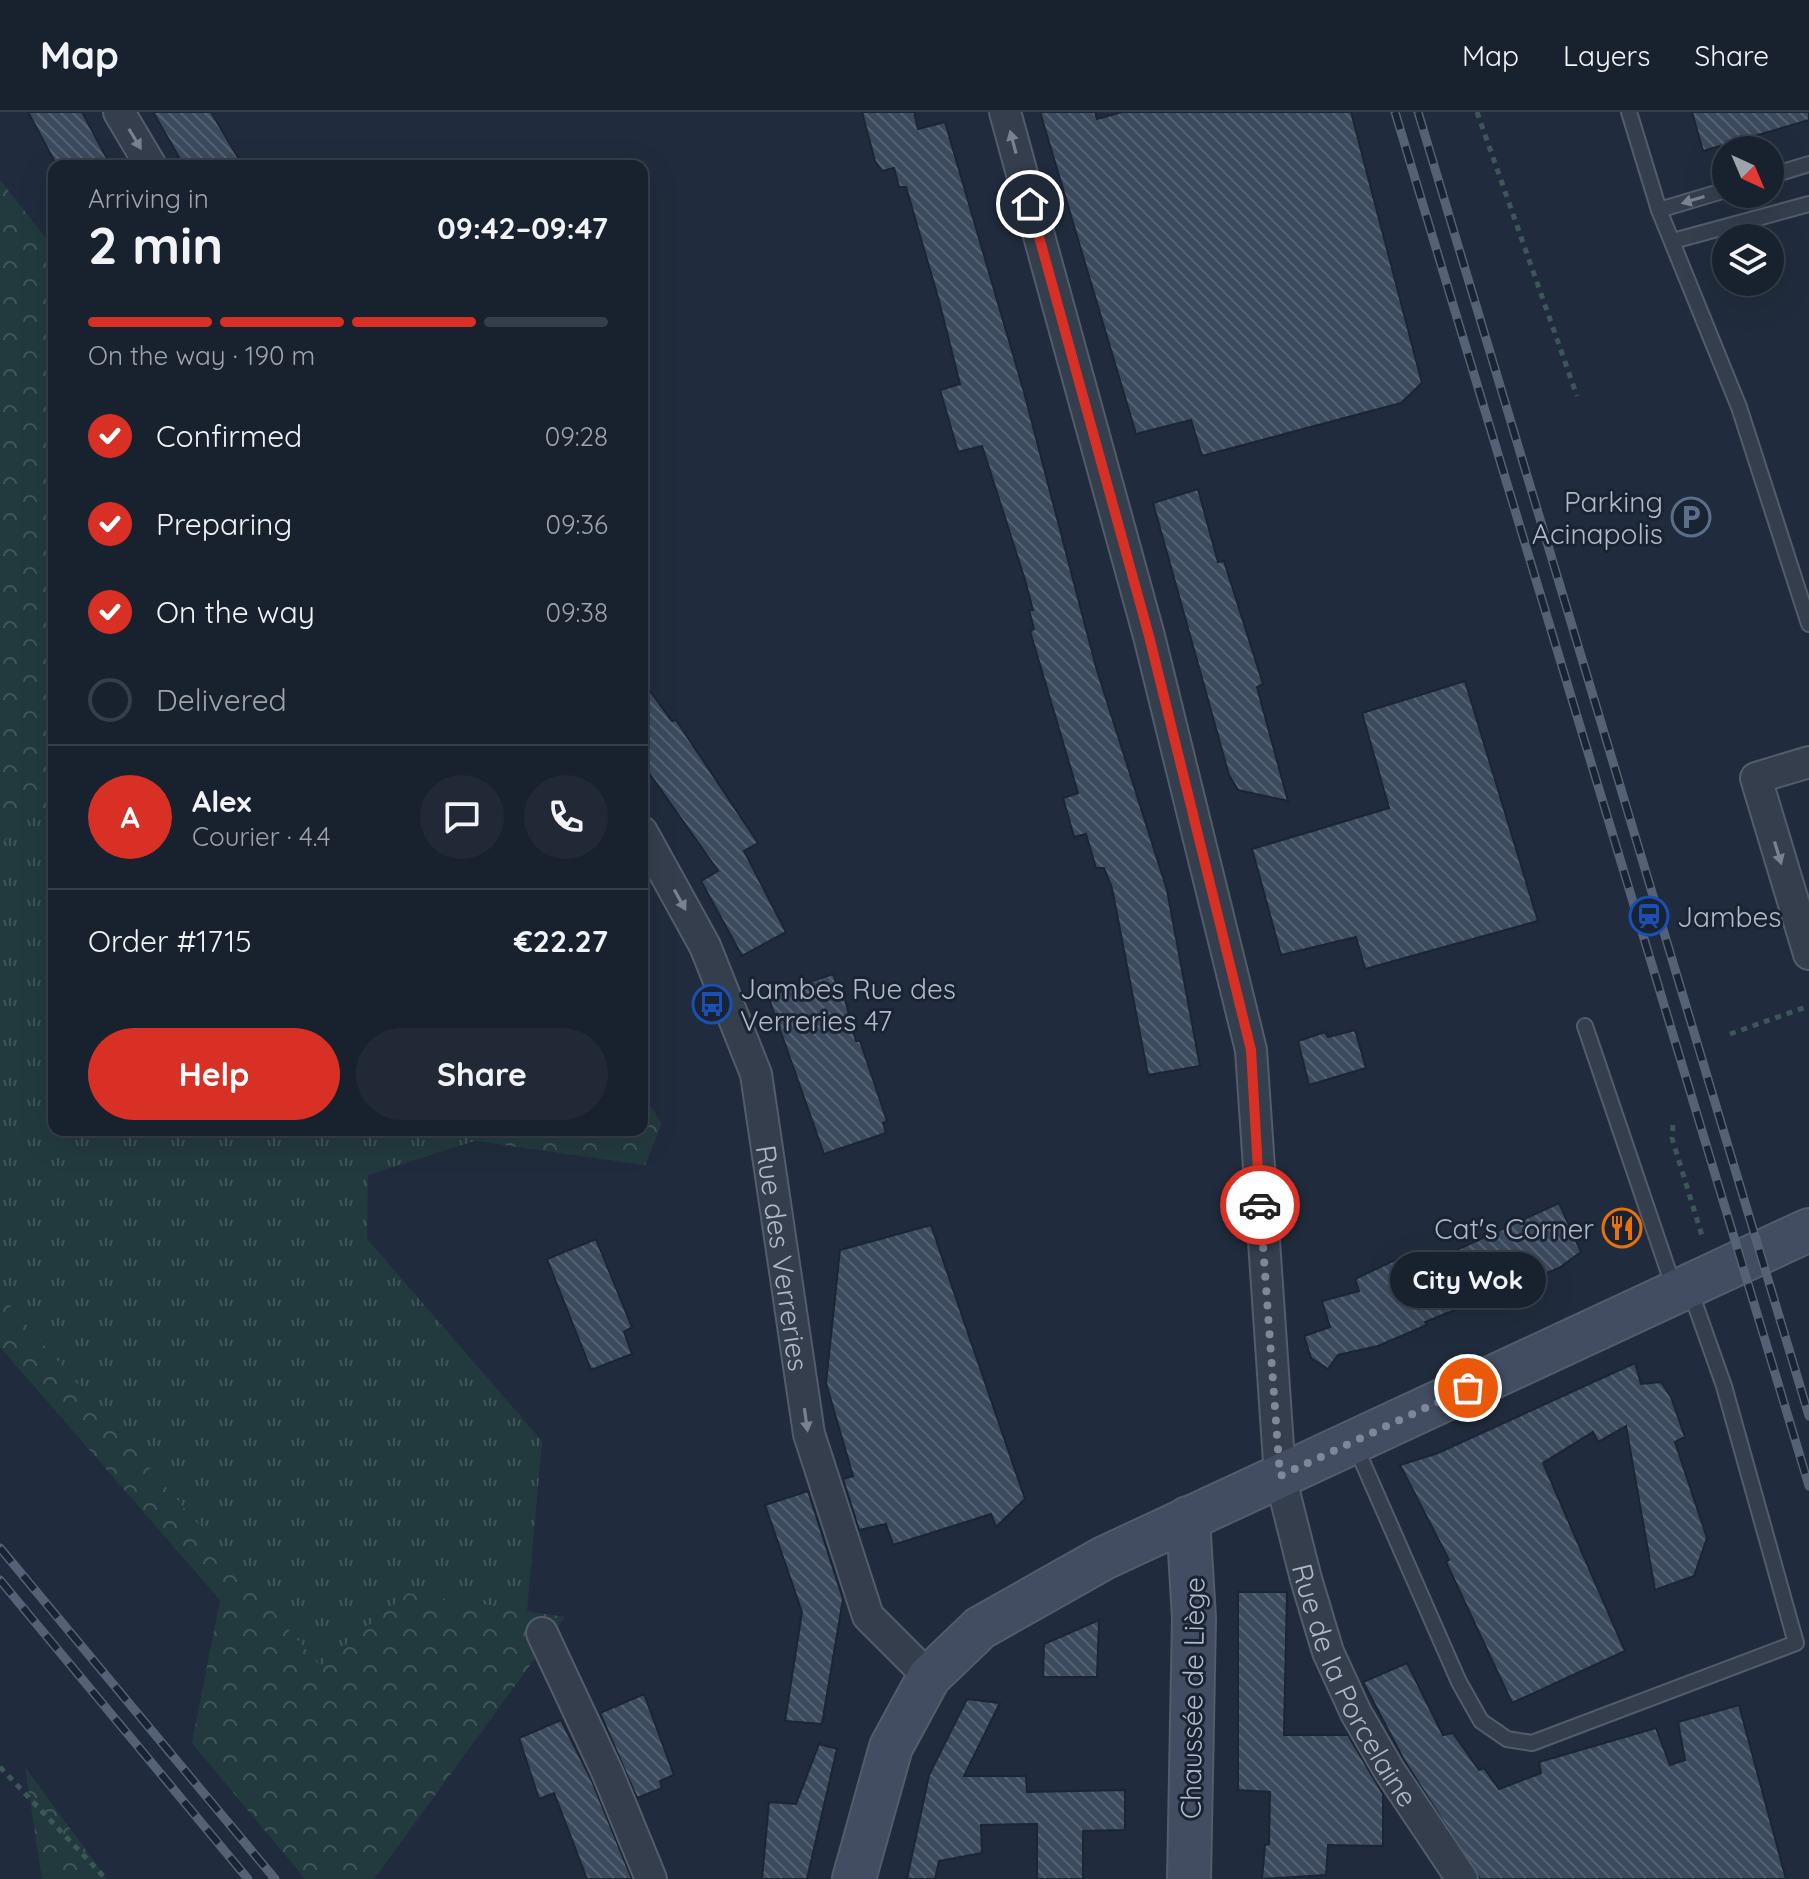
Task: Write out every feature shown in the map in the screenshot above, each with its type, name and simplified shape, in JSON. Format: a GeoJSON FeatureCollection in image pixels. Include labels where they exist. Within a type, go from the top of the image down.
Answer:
{"type":"FeatureCollection","features":[{"type":"Feature","properties":{"kind":"main road"},"geometry":{"type":"LineString","coordinates":[[854,1879],[891,1747],[929,1677],[980,1628],[1104,1558],[1809,1230]]}},
{"type":"Feature","properties":{"kind":"main road","name":"Chaussée de Liège"},"geometry":{"type":"LineString","coordinates":[[1188,1518],[1194,1618],[1189,1879]]}},
{"type":"Feature","properties":{"kind":"street"},"geometry":{"type":"LineString","coordinates":[[119,112],[147,160]]}},
{"type":"Feature","properties":{"kind":"street","name":"Rue de la Porcelaine"},"geometry":{"type":"LineString","coordinates":[[1005,112],[1149,636],[1251,1050],[1280,1476],[1328,1652],[1356,1713],[1389,1770],[1462,1879]]}},
{"type":"Feature","properties":{"kind":"street"},"geometry":{"type":"LineString","coordinates":[[1809,762],[1756,778],[1809,954]]}},
{"type":"Feature","properties":{"kind":"street","name":"Rue des Verreries"},"geometry":{"type":"LineString","coordinates":[[648,843],[705,946],[756,1074],[809,1434],[868,1616],[929,1677]]}},
{"type":"Feature","properties":{"kind":"street"},"geometry":{"type":"LineString","coordinates":[[542,1633],[608,1774],[651,1879]]}},
{"type":"Feature","properties":{"kind":"lane"},"geometry":{"type":"LineString","coordinates":[[1629,112],[1659,210],[1739,407],[1809,624]]}},
{"type":"Feature","properties":{"kind":"lane"},"geometry":{"type":"LineString","coordinates":[[1784,172],[1809,164]]}},
{"type":"Feature","properties":{"kind":"lane"},"geometry":{"type":"LineString","coordinates":[[1659,210],[1712,194]]}},
{"type":"Feature","properties":{"kind":"lane"},"geometry":{"type":"LineString","coordinates":[[1673,241],[1809,204]]}},
{"type":"Feature","properties":{"kind":"lane"},"geometry":{"type":"LineString","coordinates":[[1353,1441],[1459,1682],[1481,1721],[1507,1739],[1532,1743],[1796,1643],[1693,1285],[1585,1026]]}},
{"type":"Feature","properties":{"kind":"path"},"geometry":{"type":"LineString","coordinates":[[1477,112],[1577,396]]}},
{"type":"Feature","properties":{"kind":"path"},"geometry":{"type":"LineString","coordinates":[[1730,1034],[1809,1006]]}},
{"type":"Feature","properties":{"kind":"path"},"geometry":{"type":"LineString","coordinates":[[1673,1125],[1672,1138],[1693,1285]]}},
{"type":"Feature","properties":{"kind":"path"},"geometry":{"type":"LineString","coordinates":[[0,1767],[106,1879]]}},
{"type":"Feature","properties":{"kind":"green space"},"geometry":{"type":"Polygon","coordinates":[[[0,180],[48,240],[48,812],[28,818],[0,845],[0,180]]]}},
{"type":"Feature","properties":{"kind":"green space"},"geometry":{"type":"Polygon","coordinates":[[[48,812],[48,1136],[472,1136],[475,1141],[368,1175],[367,1239],[542,1441],[527,1611],[408,1593],[320,1666],[0,1294],[0,845],[28,818],[48,812]]]}},
{"type":"Feature","properties":{"kind":"green space"},"geometry":{"type":"Polygon","coordinates":[[[648,1103],[662,1123],[645,1165],[475,1141],[472,1136],[648,1136],[648,1103]]]}},
{"type":"Feature","properties":{"kind":"green space"},"geometry":{"type":"Polygon","coordinates":[[[0,1294],[320,1666],[408,1593],[565,1617],[374,1879],[305,1879],[192,1743],[220,1600],[0,1347],[0,1294]]]}},
{"type":"Feature","properties":{"kind":"green space"},"geometry":{"type":"Polygon","coordinates":[[[25,1767],[107,1879],[42,1879],[25,1767]]]}},
{"type":"Feature","properties":{"kind":"building"},"geometry":{"type":"Polygon","coordinates":[[[28,112],[82,112],[108,160],[54,160],[28,112]]]}},
{"type":"Feature","properties":{"kind":"building"},"geometry":{"type":"Polygon","coordinates":[[[153,112],[211,112],[239,160],[181,160],[153,112]]]}},
{"type":"Feature","properties":{"kind":"building"},"geometry":{"type":"Polygon","coordinates":[[[862,112],[914,112],[918,129],[945,122],[1024,392],[1096,667],[1167,890],[1200,1066],[1148,1075],[1112,888],[1104,868],[1096,868],[1086,834],[1074,837],[1063,798],[1078,793],[1030,631],[1034,629],[1029,610],[1033,610],[1025,580],[982,446],[958,452],[940,390],[960,384],[939,301],[906,187],[899,187],[894,168],[882,171],[875,161],[862,112]]]}},
{"type":"Feature","properties":{"kind":"building"},"geometry":{"type":"Polygon","coordinates":[[[1040,112],[1095,112],[1097,119],[1122,112],[1351,112],[1422,383],[1401,403],[1202,456],[1191,420],[1136,434],[1040,112]]]}},
{"type":"Feature","properties":{"kind":"building"},"geometry":{"type":"Polygon","coordinates":[[[1692,112],[1809,112],[1809,120],[1754,136],[1712,136],[1712,148],[1703,151],[1692,112]]]}},
{"type":"Feature","properties":{"kind":"building"},"geometry":{"type":"Polygon","coordinates":[[[1198,489],[1218,562],[1224,561],[1263,684],[1257,687],[1288,801],[1238,790],[1229,775],[1153,503],[1198,489]]]}},
{"type":"Feature","properties":{"kind":"building"},"geometry":{"type":"Polygon","coordinates":[[[1465,681],[1538,921],[1365,969],[1356,937],[1281,955],[1252,849],[1389,808],[1362,713],[1465,681]]]}},
{"type":"Feature","properties":{"kind":"building"},"geometry":{"type":"Polygon","coordinates":[[[648,688],[672,721],[676,720],[758,843],[744,851],[786,932],[742,956],[701,881],[718,871],[648,772],[648,688]]]}},
{"type":"Feature","properties":{"kind":"building"},"geometry":{"type":"Polygon","coordinates":[[[833,974],[837,985],[841,984],[856,1041],[860,1041],[887,1121],[883,1123],[886,1133],[824,1154],[768,996],[833,974]]]}},
{"type":"Feature","properties":{"kind":"building"},"geometry":{"type":"Polygon","coordinates":[[[1355,1030],[1366,1068],[1309,1085],[1298,1041],[1325,1032],[1328,1037],[1355,1030]]]}},
{"type":"Feature","properties":{"kind":"building"},"geometry":{"type":"Polygon","coordinates":[[[1559,1203],[1581,1252],[1559,1268],[1425,1322],[1427,1325],[1378,1346],[1338,1355],[1328,1369],[1311,1358],[1304,1336],[1330,1327],[1322,1301],[1359,1291],[1355,1279],[1397,1259],[1404,1274],[1559,1203]]]}},
{"type":"Feature","properties":{"kind":"building"},"geometry":{"type":"Polygon","coordinates":[[[931,1225],[1025,1499],[996,1527],[991,1514],[893,1545],[886,1524],[859,1530],[843,1479],[853,1476],[826,1383],[840,1250],[931,1225]]]}},
{"type":"Feature","properties":{"kind":"building"},"geometry":{"type":"Polygon","coordinates":[[[596,1239],[632,1327],[624,1332],[632,1354],[591,1370],[547,1259],[596,1239]]]}},
{"type":"Feature","properties":{"kind":"building"},"geometry":{"type":"Polygon","coordinates":[[[1635,1363],[1641,1384],[1661,1382],[1671,1397],[1685,1437],[1675,1442],[1707,1538],[1694,1576],[1655,1590],[1626,1426],[1598,1442],[1593,1432],[1543,1463],[1625,1651],[1512,1703],[1446,1562],[1449,1560],[1400,1465],[1438,1453],[1635,1363]]]}},
{"type":"Feature","properties":{"kind":"building"},"geometry":{"type":"Polygon","coordinates":[[[808,1491],[843,1599],[822,1724],[785,1721],[802,1612],[765,1505],[808,1491]]]}},
{"type":"Feature","properties":{"kind":"building"},"geometry":{"type":"Polygon","coordinates":[[[1238,1592],[1287,1592],[1284,1735],[1348,1735],[1383,1794],[1383,1846],[1328,1845],[1326,1875],[1262,1879],[1265,1845],[1269,1844],[1270,1792],[1238,1790],[1238,1592]]]}},
{"type":"Feature","properties":{"kind":"building"},"geometry":{"type":"Polygon","coordinates":[[[1099,1620],[1097,1677],[1043,1677],[1044,1644],[1099,1620]]]}},
{"type":"Feature","properties":{"kind":"building"},"geometry":{"type":"Polygon","coordinates":[[[1407,1663],[1443,1735],[1453,1733],[1479,1770],[1484,1768],[1499,1789],[1541,1773],[1539,1762],[1656,1728],[1670,1765],[1685,1760],[1678,1722],[1739,1705],[1786,1879],[1480,1879],[1404,1760],[1363,1682],[1407,1663]]]}},
{"type":"Feature","properties":{"kind":"building"},"geometry":{"type":"Polygon","coordinates":[[[644,1694],[674,1775],[660,1781],[662,1788],[637,1798],[600,1713],[644,1694]]]}},
{"type":"Feature","properties":{"kind":"building"},"geometry":{"type":"Polygon","coordinates":[[[967,1699],[1000,1703],[964,1776],[1026,1776],[1027,1792],[1125,1790],[1125,1830],[1083,1831],[1083,1879],[1037,1879],[1037,1824],[981,1825],[982,1853],[939,1861],[935,1879],[907,1879],[929,1775],[967,1699]]]}},
{"type":"Feature","properties":{"kind":"building"},"geometry":{"type":"Polygon","coordinates":[[[561,1720],[592,1781],[632,1879],[587,1879],[554,1793],[539,1799],[519,1738],[561,1720]]]}},
{"type":"Feature","properties":{"kind":"building"},"geometry":{"type":"Polygon","coordinates":[[[819,1744],[837,1749],[807,1879],[762,1879],[769,1802],[796,1804],[819,1744]]]}},
{"type":"Feature","properties":{"kind":"railway"},"geometry":{"type":"LineString","coordinates":[[1395,112],[1809,1486]]}},
{"type":"Feature","properties":{"kind":"railway"},"geometry":{"type":"LineString","coordinates":[[1418,112],[1809,1416]]}},
{"type":"Feature","properties":{"kind":"railway"},"geometry":{"type":"LineString","coordinates":[[0,1548],[275,1879]]}},
{"type":"Feature","properties":{"kind":"railway"},"geometry":{"type":"LineString","coordinates":[[0,1580],[248,1879]]}},
{"type":"Feature","properties":{"kind":"way so far"},"geometry":{"type":"LineString","coordinates":[[1260,1205],[1280,1476],[1468,1388]]}},
{"type":"Feature","properties":{"kind":"place","name":"Parking Acinapolis"},"geometry":{"type":"Point","coordinates":[1691,517]}},
{"type":"Feature","properties":{"kind":"place","name":"Jambes"},"geometry":{"type":"Point","coordinates":[1649,916]}},
{"type":"Feature","properties":{"kind":"place","name":"Jambes Rue des Verreries 47"},"geometry":{"type":"Point","coordinates":[712,1004]}},
{"type":"Feature","properties":{"kind":"place","name":"Cat's Corner"},"geometry":{"type":"Point","coordinates":[1622,1228]}},
{"type":"Feature","properties":{"kind":"place","name":"City Wok"},"geometry":{"type":"Point","coordinates":[1468,1388]}},
{"type":"Feature","properties":{"kind":"route"},"geometry":{"type":"LineString","coordinates":[[1030,204],[1149,636],[1251,1050],[1260,1205]]}}]}
